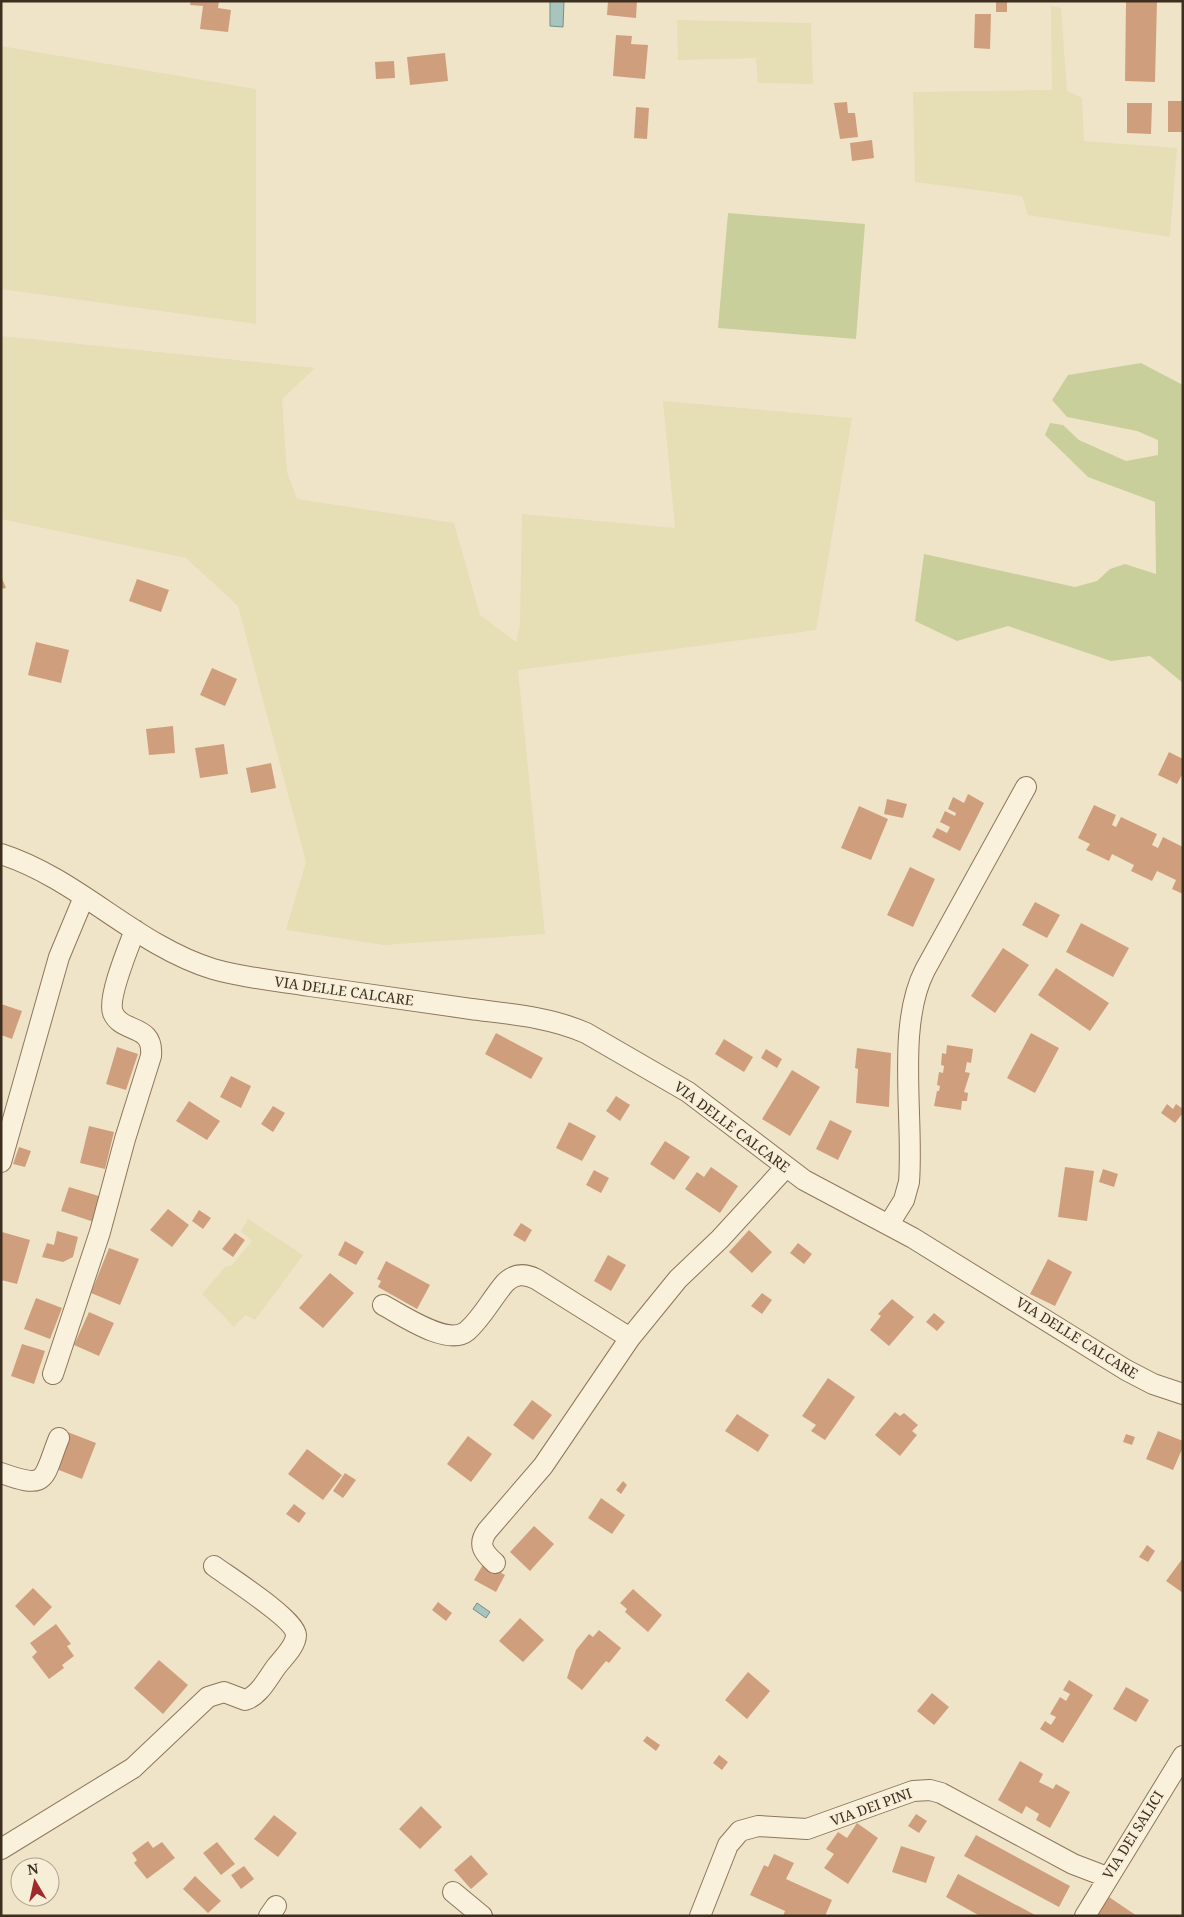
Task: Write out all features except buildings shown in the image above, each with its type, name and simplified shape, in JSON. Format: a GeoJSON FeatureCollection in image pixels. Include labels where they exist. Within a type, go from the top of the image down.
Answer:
{"type":"FeatureCollection","features":[{"type":"Feature","properties":{"kind":"street"},"geometry":{"type":"LineString","coordinates":[[889,1224],[904,1200],[909,1182],[910,1028],[914,996],[922,977],[1026,787]]}},
{"type":"Feature","properties":{"kind":"street","name":"VIA DELLE CALCARE"},"geometry":{"type":"LineString","coordinates":[[1,854],[53,876],[135,930],[178,954],[220,970],[278,981],[521,1016],[569,1027],[679,1086],[785,1168],[822,1192],[889,1224],[1126,1370],[1153,1384],[1183,1394]]}},
{"type":"Feature","properties":{"kind":"street"},"geometry":{"type":"LineString","coordinates":[[1,1162],[60,957],[84,897]]}},
{"type":"Feature","properties":{"kind":"street"},"geometry":{"type":"LineString","coordinates":[[53,1374],[100,1232],[125,1139],[151,1056],[148,1038],[116,1017],[112,1004],[135,930]]}},
{"type":"Feature","properties":{"kind":"street"},"geometry":{"type":"LineString","coordinates":[[495,1563],[484,1552],[482,1543],[484,1535],[547,1460],[630,1338],[678,1279],[720,1239],[785,1168]]}},
{"type":"Feature","properties":{"kind":"street"},"geometry":{"type":"LineString","coordinates":[[384,1305],[442,1335],[457,1337],[469,1330],[505,1283],[512,1277],[522,1275],[536,1279],[630,1338]]}},
{"type":"Feature","properties":{"kind":"street"},"geometry":{"type":"LineString","coordinates":[[1,1473],[26,1482],[36,1482],[44,1474],[60,1438]]}},
{"type":"Feature","properties":{"kind":"street"},"geometry":{"type":"LineString","coordinates":[[1,1849],[133,1768],[158,1747],[203,1700],[224,1692],[236,1699],[245,1700],[258,1692],[292,1647],[296,1636],[295,1631],[284,1617],[214,1566]]}},
{"type":"Feature","properties":{"kind":"street","name":"VIA DEI SALICI"},"geometry":{"type":"LineString","coordinates":[[1085,1916],[1107,1877],[1183,1756]]}},
{"type":"Feature","properties":{"kind":"street","name":"VIA DEI PINI"},"geometry":{"type":"LineString","coordinates":[[700,1916],[728,1845],[740,1831],[758,1826],[807,1829],[913,1791],[930,1790],[941,1793],[1073,1864],[1107,1877]]}},
{"type":"Feature","properties":{"kind":"street"},"geometry":{"type":"LineString","coordinates":[[454,1892],[482,1916]]}},
{"type":"Feature","properties":{"kind":"shaded area"},"geometry":{"type":"Polygon","coordinates":[[[1051,6],[1061,8],[1067,91],[1082,98],[1084,141],[1177,148],[1170,237],[1028,215],[1022,196],[915,182],[913,92],[1052,90],[1051,6]]]}},
{"type":"Feature","properties":{"kind":"shaded area"},"geometry":{"type":"Polygon","coordinates":[[[677,20],[811,23],[813,84],[758,83],[756,58],[678,60],[677,20]]]}},
{"type":"Feature","properties":{"kind":"shaded area"},"geometry":{"type":"Polygon","coordinates":[[[1,46],[256,89],[256,324],[1,289],[1,46]]]}},
{"type":"Feature","properties":{"kind":"shaded area"},"geometry":{"type":"Polygon","coordinates":[[[1,336],[315,368],[282,399],[287,472],[297,499],[454,523],[480,615],[516,642],[520,624],[522,514],[675,528],[663,401],[852,418],[816,630],[518,670],[545,934],[384,945],[286,930],[306,862],[238,606],[186,558],[1,519],[1,336]]]}},
{"type":"Feature","properties":{"kind":"shaded area"},"geometry":{"type":"Polygon","coordinates":[[[248,1219],[303,1255],[255,1320],[245,1315],[234,1327],[202,1294],[226,1266],[231,1266],[252,1241],[241,1231],[248,1219]]]}},
{"type":"Feature","properties":{"kind":"green space"},"geometry":{"type":"Polygon","coordinates":[[[728,213],[865,224],[856,339],[718,328],[728,213]]]}},
{"type":"Feature","properties":{"kind":"green space"},"geometry":{"type":"Polygon","coordinates":[[[1141,363],[1183,385],[1183,683],[1150,656],[1111,661],[1008,626],[957,641],[915,621],[924,554],[1075,587],[1097,581],[1110,569],[1125,564],[1156,574],[1155,502],[1088,477],[1045,435],[1050,423],[1063,425],[1079,440],[1126,461],[1158,455],[1158,440],[1137,431],[1067,417],[1052,400],[1068,375],[1141,363]]]}},
{"type":"Feature","properties":{"kind":"water"},"geometry":{"type":"Polygon","coordinates":[[[550,1],[564,1],[563,27],[550,26],[550,1]]]}},
{"type":"Feature","properties":{"kind":"water"},"geometry":{"type":"Polygon","coordinates":[[[477,1603],[490,1612],[486,1618],[473,1609],[477,1603]]]}}]}
